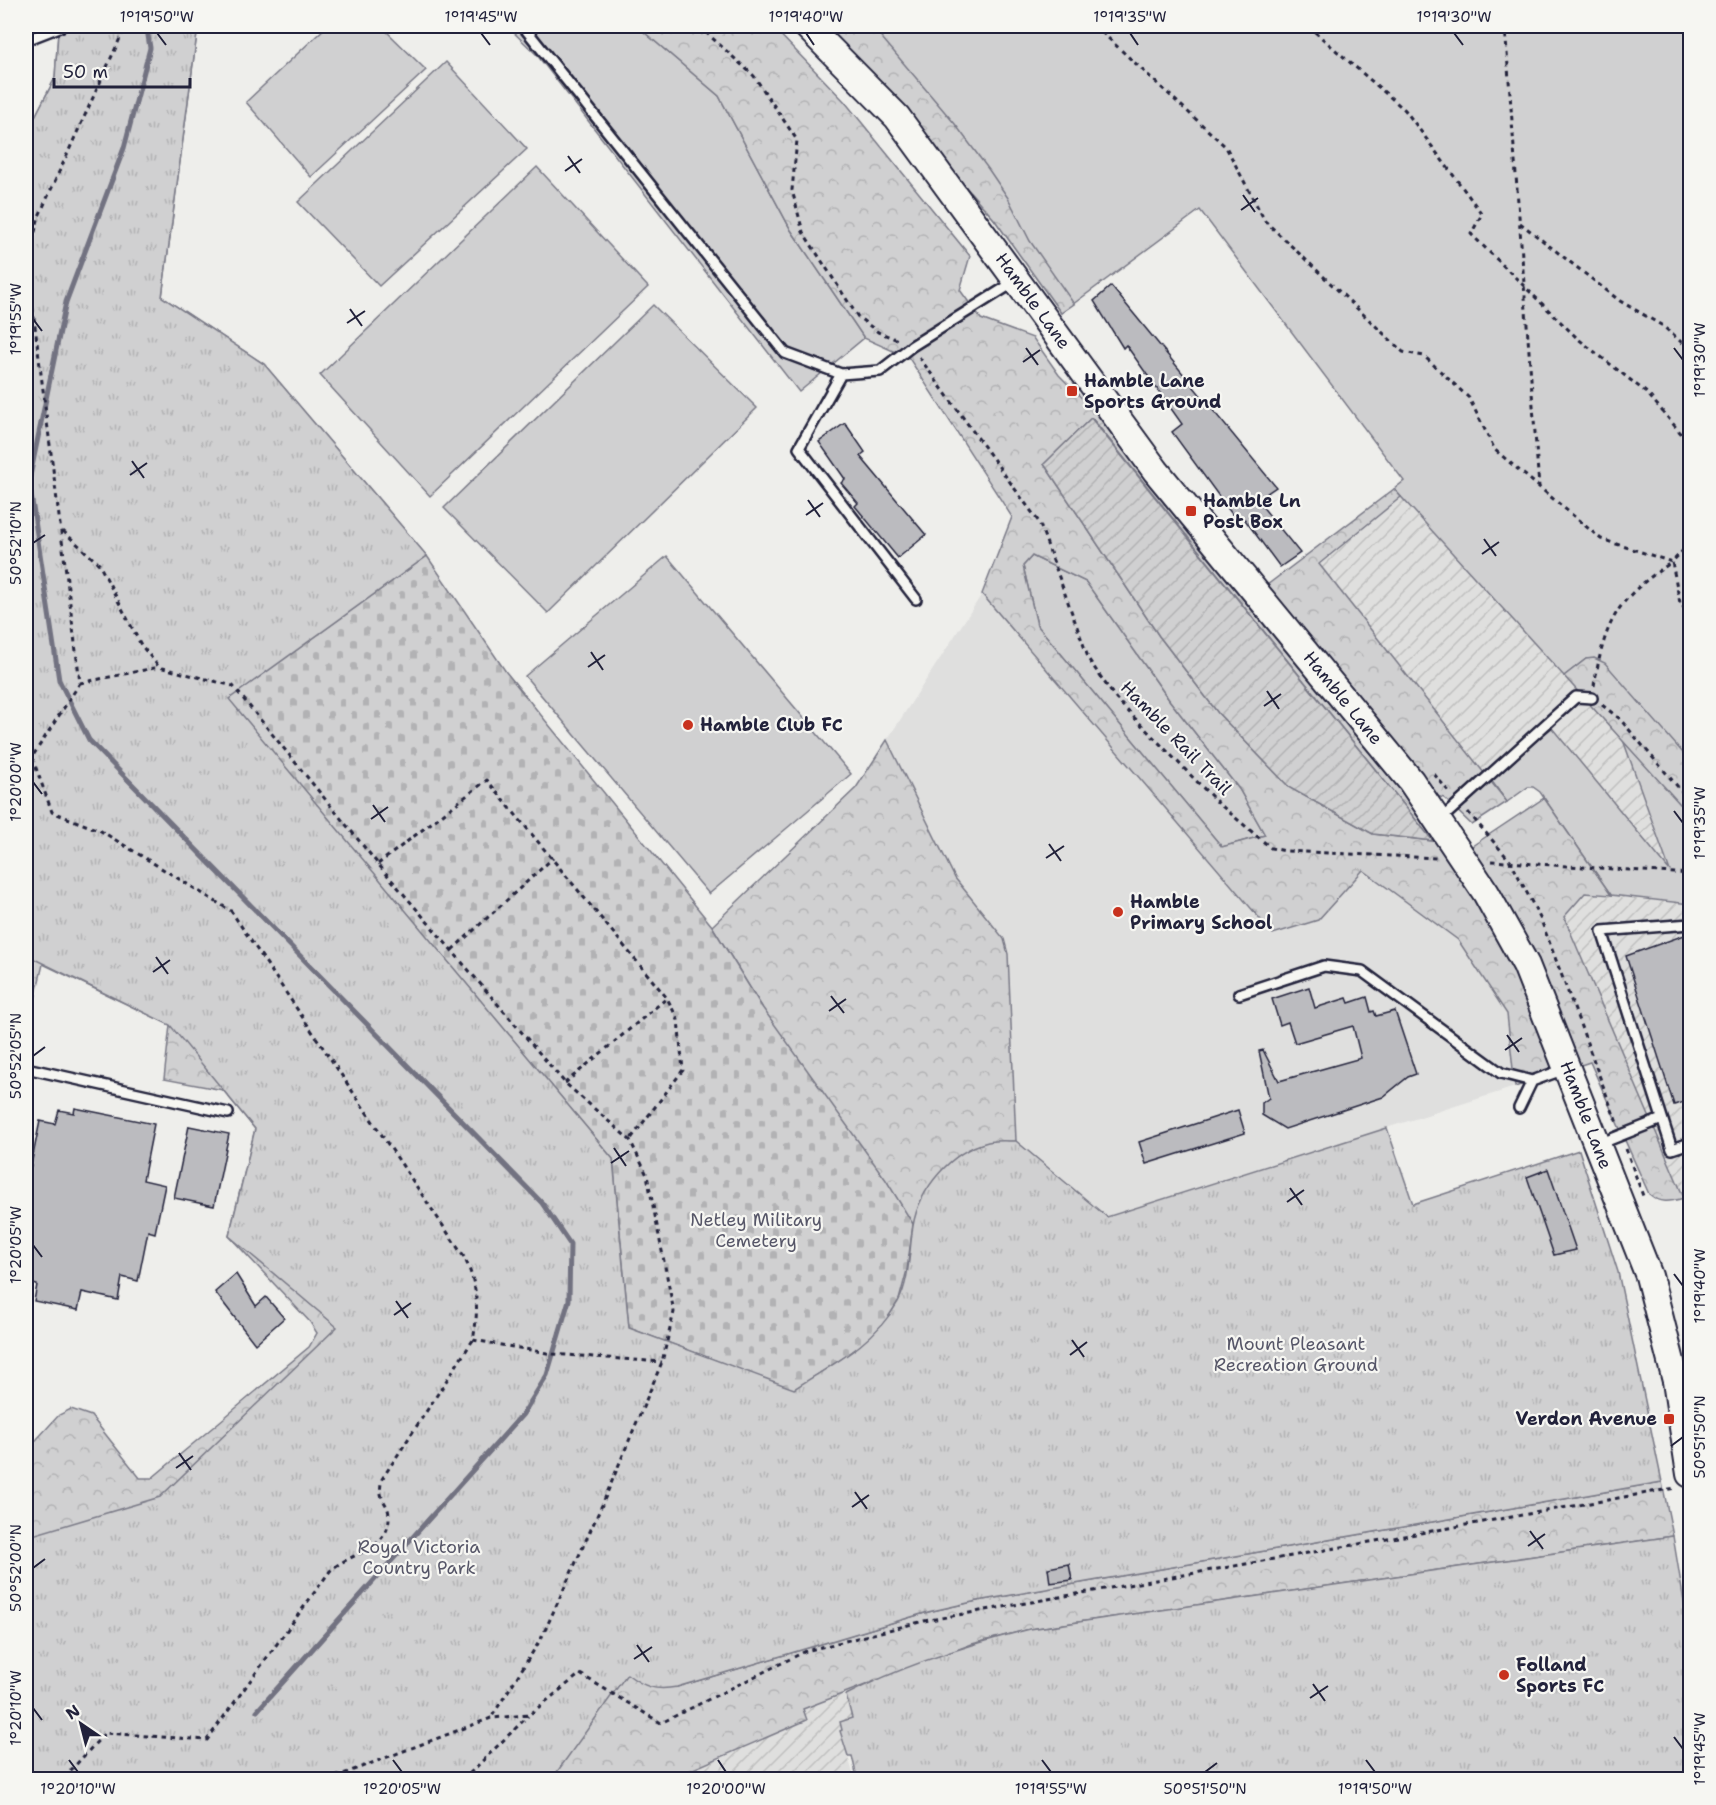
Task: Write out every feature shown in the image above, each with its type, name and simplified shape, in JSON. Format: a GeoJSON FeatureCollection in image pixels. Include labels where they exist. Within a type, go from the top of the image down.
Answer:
{"type":"FeatureCollection","features":[{"type":"Feature","properties":{"kind":"main road","name":"Hamble Lane"},"geometry":{"type":"LineString","coordinates":[[807,26],[897,117],[1156,471],[1411,782],[1486,893],[1526,965],[1649,1276],[1676,1381],[1683,1475]]}},
{"type":"Feature","properties":{"kind":"lane"},"geometry":{"type":"LineString","coordinates":[[26,40],[62,26]]}},
{"type":"Feature","properties":{"kind":"lane"},"geometry":{"type":"LineString","coordinates":[[523,26],[785,353],[841,374],[880,371],[912,346],[1018,280]]}},
{"type":"Feature","properties":{"kind":"lane"},"geometry":{"type":"LineString","coordinates":[[841,374],[799,448],[916,599]]}},
{"type":"Feature","properties":{"kind":"lane"},"geometry":{"type":"LineString","coordinates":[[1438,822],[1576,697],[1592,698]]}},
{"type":"Feature","properties":{"kind":"lane"},"geometry":{"type":"LineString","coordinates":[[1690,924],[1602,931],[1672,1149],[1690,1143]]}},
{"type":"Feature","properties":{"kind":"lane"},"geometry":{"type":"LineString","coordinates":[[1239,994],[1324,966],[1362,971],[1501,1073],[1532,1081],[1567,1068]]}},
{"type":"Feature","properties":{"kind":"lane"},"geometry":{"type":"LineString","coordinates":[[26,1068],[228,1113]]}},
{"type":"Feature","properties":{"kind":"lane"},"geometry":{"type":"LineString","coordinates":[[1519,1108],[1532,1081]]}},
{"type":"Feature","properties":{"kind":"lane"},"geometry":{"type":"LineString","coordinates":[[1597,1145],[1662,1119]]}},
{"type":"Feature","properties":{"kind":"path"},"geometry":{"type":"LineString","coordinates":[[70,1779],[71,1770],[105,1732],[207,1740],[330,1570],[342,1560],[378,1545],[385,1536],[389,1516],[378,1492],[382,1479],[473,1340],[478,1316],[473,1274],[464,1257],[231,911],[101,831],[52,812],[32,757],[81,683],[27,263],[39,216],[125,26]]}},
{"type":"Feature","properties":{"kind":"path"},"geometry":{"type":"LineString","coordinates":[[122,34],[142,26]]}},
{"type":"Feature","properties":{"kind":"path"},"geometry":{"type":"LineString","coordinates":[[699,26],[754,76],[797,140],[792,190],[803,232],[858,317],[878,332],[912,346]]}},
{"type":"Feature","properties":{"kind":"path"},"geometry":{"type":"LineString","coordinates":[[1095,26],[1226,147],[1265,221],[1403,352],[1424,356],[1469,398],[1495,450],[1601,539],[1672,562]]}},
{"type":"Feature","properties":{"kind":"path"},"geometry":{"type":"LineString","coordinates":[[1308,26],[1405,110],[1482,214],[1471,234],[1577,338],[1647,393],[1690,444]]}},
{"type":"Feature","properties":{"kind":"path"},"geometry":{"type":"LineString","coordinates":[[1505,26],[1539,487]]}},
{"type":"Feature","properties":{"kind":"path"},"geometry":{"type":"LineString","coordinates":[[1520,223],[1620,301],[1664,326],[1690,350]]}},
{"type":"Feature","properties":{"kind":"path","name":"Hamble Rail Trail"},"geometry":{"type":"LineString","coordinates":[[912,346],[1040,522],[1089,660],[1116,699],[1217,802],[1271,848],[1285,851],[1463,859],[1690,874]]}},
{"type":"Feature","properties":{"kind":"path"},"geometry":{"type":"LineString","coordinates":[[62,530],[99,564],[141,645],[159,667]]}},
{"type":"Feature","properties":{"kind":"path"},"geometry":{"type":"LineString","coordinates":[[1690,543],[1672,562],[1644,580],[1620,605],[1609,623],[1602,642],[1592,698],[1619,718],[1690,801]]}},
{"type":"Feature","properties":{"kind":"path"},"geometry":{"type":"LineString","coordinates":[[1672,562],[1680,603],[1690,615]]}},
{"type":"Feature","properties":{"kind":"path"},"geometry":{"type":"LineString","coordinates":[[81,683],[159,667],[233,686],[378,864],[565,1083],[630,1140],[647,1175],[674,1312],[662,1362],[602,1505],[541,1639],[491,1718]]}},
{"type":"Feature","properties":{"kind":"path"},"geometry":{"type":"LineString","coordinates":[[1432,771],[1511,862]]}},
{"type":"Feature","properties":{"kind":"path"},"geometry":{"type":"LineString","coordinates":[[378,864],[487,780],[667,998],[678,1020],[682,1070],[630,1140]]}},
{"type":"Feature","properties":{"kind":"path"},"geometry":{"type":"LineString","coordinates":[[452,950],[553,858]]}},
{"type":"Feature","properties":{"kind":"path"},"geometry":{"type":"LineString","coordinates":[[565,1083],[667,998]]}},
{"type":"Feature","properties":{"kind":"path"},"geometry":{"type":"LineString","coordinates":[[473,1340],[553,1354],[662,1362]]}},
{"type":"Feature","properties":{"kind":"path"},"geometry":{"type":"LineString","coordinates":[[463,1779],[529,1715],[580,1674],[661,1723],[806,1651],[924,1621],[1676,1488],[1683,1475]]}},
{"type":"Feature","properties":{"kind":"path"},"geometry":{"type":"LineString","coordinates":[[327,1779],[491,1718],[529,1715]]}},
{"type":"Feature","properties":{"kind":"shaded area"},"geometry":{"type":"Polygon","coordinates":[[[1401,497],[1690,815],[1671,873],[1552,729],[1488,779],[1319,564],[1401,497]]]}},
{"type":"Feature","properties":{"kind":"shaded area","name":"Hamble Primary School"},"geometry":{"type":"Polygon","coordinates":[[[982,594],[1273,934],[1318,920],[1362,870],[1458,940],[1507,1014],[1515,1087],[1107,1217],[1016,1141],[1008,954],[1004,939],[955,878],[887,740],[982,594]]]}},
{"type":"Feature","properties":{"kind":"shaded area"},"geometry":{"type":"Polygon","coordinates":[[[1585,893],[1690,904],[1690,1220],[1564,917],[1585,893]]]}},
{"type":"Feature","properties":{"kind":"shaded area"},"geometry":{"type":"Polygon","coordinates":[[[862,1687],[852,1719],[840,1732],[855,1779],[664,1780],[668,1774],[807,1721],[803,1709],[862,1687]]]}},
{"type":"Feature","properties":{"kind":"green space","name":"Royal Victoria Country Park"},"geometry":{"type":"Polygon","coordinates":[[[56,26],[198,26],[162,297],[264,364],[427,556],[229,699],[613,1159],[762,1007],[712,926],[856,788],[887,740],[955,878],[1004,939],[1008,954],[1016,1141],[994,1143],[962,1154],[941,1175],[932,1189],[677,1687],[928,1612],[977,1601],[1662,1482],[1673,1536],[1030,1629],[972,1644],[803,1709],[807,1720],[670,1779],[26,1779],[26,1451],[59,1415],[71,1409],[91,1416],[140,1478],[152,1478],[309,1347],[317,1333],[310,1322],[229,1236],[255,1129],[223,1090],[164,1079],[170,1025],[43,964],[26,1037],[26,134],[55,78],[58,33],[56,26]]]}},
{"type":"Feature","properties":{"kind":"green space","name":"Royal Victoria Country Park"},"geometry":{"type":"Polygon","coordinates":[[[90,26],[198,26],[162,297],[264,364],[427,556],[229,699],[613,1159],[629,1328],[794,1389],[852,1352],[888,1317],[898,1302],[905,1284],[913,1226],[922,1199],[939,1174],[950,1163],[974,1147],[988,1142],[1016,1141],[1107,1217],[1387,1128],[1413,1204],[1579,1150],[1618,1272],[1662,1482],[977,1601],[928,1612],[677,1687],[650,1687],[627,1674],[552,1779],[26,1779],[26,1537],[160,1497],[337,1327],[229,1236],[255,1129],[170,1025],[26,955],[26,134],[55,78],[58,32],[90,26]]]}},
{"type":"Feature","properties":{"kind":"green space"},"geometry":{"type":"Polygon","coordinates":[[[327,26],[381,26],[426,70],[311,177],[246,102],[327,26]]]}},
{"type":"Feature","properties":{"kind":"green space"},"geometry":{"type":"Polygon","coordinates":[[[507,26],[637,26],[719,96],[791,230],[864,338],[799,392],[537,55],[507,26]]]}},
{"type":"Feature","properties":{"kind":"green space"},"geometry":{"type":"Polygon","coordinates":[[[637,26],[772,26],[845,102],[970,256],[960,290],[981,319],[1033,338],[1059,375],[1267,585],[1394,489],[1401,497],[1319,564],[1507,802],[1472,825],[1444,798],[1428,794],[1460,854],[1544,798],[1611,895],[1585,893],[1564,917],[1684,1198],[1665,1201],[1649,1194],[1590,1062],[1515,1087],[1507,1014],[1458,940],[1363,870],[1318,920],[1273,934],[982,594],[1012,517],[909,358],[864,338],[791,230],[719,96],[637,26]],[[1092,418],[1044,464],[1159,636],[1218,713],[1290,788],[1373,834],[1433,841],[1092,418]],[[1032,556],[1023,566],[1037,625],[1222,847],[1265,835],[1239,789],[1170,701],[1086,582],[1032,556]]]}},
{"type":"Feature","properties":{"kind":"green space"},"geometry":{"type":"Polygon","coordinates":[[[819,26],[1690,26],[1690,904],[1611,895],[1540,792],[1533,787],[1528,787],[1507,802],[1488,776],[1552,728],[1670,871],[1594,659],[1586,659],[1564,676],[1394,489],[1404,481],[1200,210],[1061,313],[994,219],[880,89],[819,26]]]}},
{"type":"Feature","properties":{"kind":"green space"},"geometry":{"type":"Polygon","coordinates":[[[819,26],[872,26],[955,124],[989,170],[1008,198],[1030,241],[1074,304],[1061,313],[994,219],[880,89],[819,26]]]}},
{"type":"Feature","properties":{"kind":"green space"},"geometry":{"type":"Polygon","coordinates":[[[446,62],[527,149],[379,286],[298,202],[446,62]]]}},
{"type":"Feature","properties":{"kind":"green space"},"geometry":{"type":"Polygon","coordinates":[[[537,167],[648,287],[430,496],[320,375],[537,167]]]}},
{"type":"Feature","properties":{"kind":"green space"},"geometry":{"type":"Polygon","coordinates":[[[653,305],[757,408],[548,613],[444,508],[653,305]]]}},
{"type":"Feature","properties":{"kind":"green space"},"geometry":{"type":"Polygon","coordinates":[[[1091,418],[1433,841],[1373,834],[1290,788],[1218,713],[1159,636],[1044,464],[1091,418]]]}},
{"type":"Feature","properties":{"kind":"green space","name":"Netley Military Cemetery"},"geometry":{"type":"Polygon","coordinates":[[[427,556],[506,672],[712,926],[762,1007],[886,1180],[913,1224],[907,1270],[899,1300],[884,1324],[863,1345],[794,1390],[629,1328],[613,1159],[228,699],[427,556]]]}},
{"type":"Feature","properties":{"kind":"green space","name":"Hamble Club FC"},"geometry":{"type":"Polygon","coordinates":[[[667,556],[851,774],[709,894],[525,676],[667,556]]]}},
{"type":"Feature","properties":{"kind":"green space"},"geometry":{"type":"Polygon","coordinates":[[[1032,556],[1086,582],[1170,701],[1239,789],[1265,835],[1222,847],[1037,625],[1023,566],[1032,556]]]}},
{"type":"Feature","properties":{"kind":"green space"},"geometry":{"type":"Polygon","coordinates":[[[1594,658],[1605,663],[1690,761],[1690,815],[1564,676],[1586,659],[1594,658]]]}},
{"type":"Feature","properties":{"kind":"green space"},"geometry":{"type":"Polygon","coordinates":[[[1673,1536],[1690,1638],[1690,1779],[855,1779],[852,1756],[848,1756],[840,1731],[842,1730],[840,1722],[852,1718],[846,1695],[890,1674],[936,1657],[1030,1629],[1673,1536]]]}},
{"type":"Feature","properties":{"kind":"building"},"geometry":{"type":"Polygon","coordinates":[[[1111,286],[1276,487],[1257,500],[1300,553],[1280,567],[1243,517],[1237,521],[1172,432],[1182,424],[1126,345],[1123,348],[1094,301],[1111,286]]]}},
{"type":"Feature","properties":{"kind":"building"},"geometry":{"type":"Polygon","coordinates":[[[845,423],[865,452],[860,456],[926,535],[898,558],[855,506],[858,503],[841,483],[845,479],[819,442],[845,423]]]}},
{"type":"Feature","properties":{"kind":"building"},"geometry":{"type":"Polygon","coordinates":[[[1690,933],[1690,1100],[1674,1105],[1626,956],[1690,933]]]}},
{"type":"Feature","properties":{"kind":"building"},"geometry":{"type":"Polygon","coordinates":[[[1309,987],[1315,1008],[1347,998],[1349,1003],[1367,997],[1371,1012],[1374,1011],[1376,1016],[1395,1011],[1416,1074],[1408,1077],[1383,1097],[1285,1129],[1262,1115],[1262,1103],[1269,1098],[1259,1051],[1263,1050],[1279,1081],[1361,1058],[1353,1026],[1295,1043],[1288,1022],[1280,1025],[1272,999],[1309,987]]]}},
{"type":"Feature","properties":{"kind":"building"},"geometry":{"type":"Polygon","coordinates":[[[75,1108],[154,1124],[143,1180],[165,1185],[155,1233],[148,1231],[138,1281],[122,1277],[118,1300],[82,1292],[78,1310],[34,1301],[37,1285],[26,1282],[26,1169],[30,1170],[40,1121],[55,1124],[59,1110],[74,1113],[75,1108]]]}},
{"type":"Feature","properties":{"kind":"building"},"geometry":{"type":"Polygon","coordinates":[[[1238,1110],[1245,1133],[1146,1164],[1139,1142],[1238,1110]]]}},
{"type":"Feature","properties":{"kind":"building"},"geometry":{"type":"Polygon","coordinates":[[[189,1126],[229,1134],[214,1206],[174,1198],[189,1126]]]}},
{"type":"Feature","properties":{"kind":"building"},"geometry":{"type":"Polygon","coordinates":[[[1548,1169],[1576,1250],[1554,1255],[1527,1177],[1548,1169]]]}},
{"type":"Feature","properties":{"kind":"building"},"geometry":{"type":"Polygon","coordinates":[[[236,1274],[256,1306],[266,1297],[284,1318],[255,1344],[215,1292],[236,1274]]]}},
{"type":"Feature","properties":{"kind":"building"},"geometry":{"type":"Polygon","coordinates":[[[1069,1564],[1072,1580],[1050,1583],[1048,1568],[1069,1564]]]}},
{"type":"Feature","properties":{"kind":"waterway"},"geometry":{"type":"LineString","coordinates":[[147,29],[150,48],[124,148],[66,302],[29,481],[59,680],[89,740],[542,1203],[570,1244],[569,1300],[547,1375],[523,1414],[257,1711]]}},
{"type":"Feature","properties":{"kind":"place","name":"Hamble Lane Sports Ground"},"geometry":{"type":"Point","coordinates":[1072,391]}},
{"type":"Feature","properties":{"kind":"place","name":"Hamble Ln Post Box"},"geometry":{"type":"Point","coordinates":[1191,511]}},
{"type":"Feature","properties":{"kind":"place","name":"Hamble Club FC"},"geometry":{"type":"Point","coordinates":[688,725]}},
{"type":"Feature","properties":{"kind":"place","name":"Hamble Primary School"},"geometry":{"type":"Point","coordinates":[1118,912]}},
{"type":"Feature","properties":{"kind":"place","name":"Verdon Avenue"},"geometry":{"type":"Point","coordinates":[1669,1419]}},
{"type":"Feature","properties":{"kind":"place","name":"Folland Sports FC"},"geometry":{"type":"Point","coordinates":[1504,1675]}},
{"type":"Feature","properties":{"kind":"park label","name":"Mount Pleasant Recreation Ground"},"geometry":{"type":"Point","coordinates":[1296,1354]}}]}
